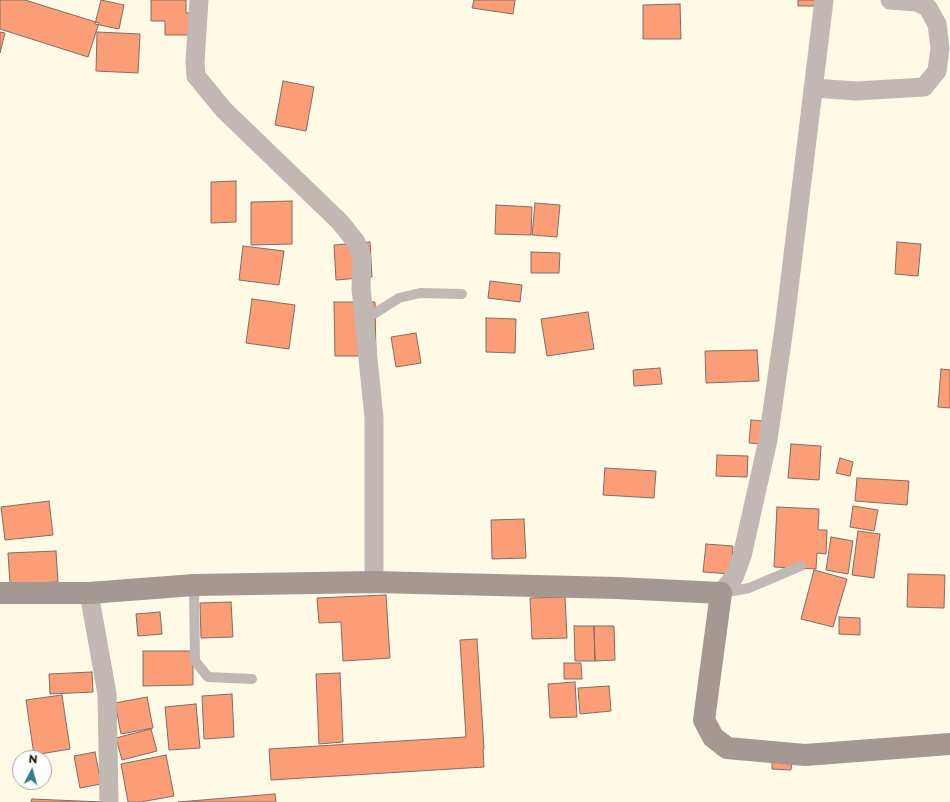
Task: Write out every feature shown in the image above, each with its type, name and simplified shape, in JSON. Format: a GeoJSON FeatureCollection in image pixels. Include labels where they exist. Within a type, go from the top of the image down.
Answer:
{"type":"FeatureCollection","features":[{"type":"Feature","properties":{"kind":"street"},"geometry":{"type":"LineString","coordinates":[[199,0],[195,62],[196,76],[224,110],[340,222],[356,242],[362,258],[361,288],[374,418],[374,582]]}},
{"type":"Feature","properties":{"kind":"street"},"geometry":{"type":"LineString","coordinates":[[824,0],[785,321],[768,440],[742,556],[734,577],[721,593],[704,720],[713,737],[727,748],[805,755],[950,744]]}},
{"type":"Feature","properties":{"kind":"street"},"geometry":{"type":"LineString","coordinates":[[813,88],[856,91],[924,87],[937,71],[940,48],[937,24],[928,8],[917,2],[890,0]]}},
{"type":"Feature","properties":{"kind":"street"},"geometry":{"type":"LineString","coordinates":[[0,592],[89,593],[194,585],[374,582],[617,588],[721,593]]}},
{"type":"Feature","properties":{"kind":"street"},"geometry":{"type":"LineString","coordinates":[[89,593],[107,694],[109,802]]}},
{"type":"Feature","properties":{"kind":"lane"},"geometry":{"type":"LineString","coordinates":[[364,320],[399,298],[420,293],[462,294]]}},
{"type":"Feature","properties":{"kind":"lane"},"geometry":{"type":"LineString","coordinates":[[721,593],[749,588],[801,566]]}},
{"type":"Feature","properties":{"kind":"lane"},"geometry":{"type":"LineString","coordinates":[[194,585],[195,661],[208,677],[252,679]]}},
{"type":"Feature","properties":{"kind":"building"},"geometry":{"type":"Polygon","coordinates":[[[0,0],[25,0],[99,23],[88,57],[0,29],[0,0]]]}},
{"type":"Feature","properties":{"kind":"building"},"geometry":{"type":"Polygon","coordinates":[[[101,0],[124,5],[119,29],[95,24],[101,0]]]}},
{"type":"Feature","properties":{"kind":"building"},"geometry":{"type":"Polygon","coordinates":[[[151,0],[186,0],[186,13],[190,13],[190,35],[165,35],[165,21],[151,21],[151,0]]]}},
{"type":"Feature","properties":{"kind":"building"},"geometry":{"type":"Polygon","coordinates":[[[474,0],[515,0],[513,14],[472,8],[474,0]]]}},
{"type":"Feature","properties":{"kind":"building"},"geometry":{"type":"Polygon","coordinates":[[[798,0],[830,0],[830,6],[798,6],[798,0]]]}},
{"type":"Feature","properties":{"kind":"building"},"geometry":{"type":"Polygon","coordinates":[[[680,4],[681,39],[643,39],[643,5],[680,4]]]}},
{"type":"Feature","properties":{"kind":"building"},"geometry":{"type":"Polygon","coordinates":[[[0,32],[5,33],[0,53],[0,32]]]}},
{"type":"Feature","properties":{"kind":"building"},"geometry":{"type":"Polygon","coordinates":[[[97,32],[140,34],[138,73],[96,71],[97,32]]]}},
{"type":"Feature","properties":{"kind":"building"},"geometry":{"type":"Polygon","coordinates":[[[283,81],[314,87],[306,131],[275,125],[283,81]]]}},
{"type":"Feature","properties":{"kind":"building"},"geometry":{"type":"Polygon","coordinates":[[[236,181],[236,222],[211,223],[211,182],[236,181]]]}},
{"type":"Feature","properties":{"kind":"building"},"geometry":{"type":"Polygon","coordinates":[[[292,201],[292,244],[251,245],[251,202],[292,201]]]}},
{"type":"Feature","properties":{"kind":"building"},"geometry":{"type":"Polygon","coordinates":[[[535,203],[560,205],[557,237],[532,235],[535,203]]]}},
{"type":"Feature","properties":{"kind":"building"},"geometry":{"type":"Polygon","coordinates":[[[496,205],[532,207],[531,235],[495,234],[496,205]]]}},
{"type":"Feature","properties":{"kind":"building"},"geometry":{"type":"Polygon","coordinates":[[[370,242],[372,277],[336,280],[334,245],[370,242]]]}},
{"type":"Feature","properties":{"kind":"building"},"geometry":{"type":"Polygon","coordinates":[[[897,242],[921,244],[918,276],[895,274],[897,242]]]}},
{"type":"Feature","properties":{"kind":"building"},"geometry":{"type":"Polygon","coordinates":[[[243,246],[284,251],[279,285],[239,280],[243,246]]]}},
{"type":"Feature","properties":{"kind":"building"},"geometry":{"type":"Polygon","coordinates":[[[531,252],[560,253],[559,273],[531,273],[531,252]]]}},
{"type":"Feature","properties":{"kind":"building"},"geometry":{"type":"Polygon","coordinates":[[[490,281],[522,285],[520,302],[488,298],[490,281]]]}},
{"type":"Feature","properties":{"kind":"building"},"geometry":{"type":"Polygon","coordinates":[[[252,299],[295,305],[289,349],[246,343],[252,299]]]}},
{"type":"Feature","properties":{"kind":"building"},"geometry":{"type":"Polygon","coordinates":[[[334,302],[375,302],[376,356],[335,356],[334,302]]]}},
{"type":"Feature","properties":{"kind":"building"},"geometry":{"type":"Polygon","coordinates":[[[588,312],[594,349],[547,356],[541,319],[588,312]]]}},
{"type":"Feature","properties":{"kind":"building"},"geometry":{"type":"Polygon","coordinates":[[[486,318],[516,319],[515,353],[486,352],[486,318]]]}},
{"type":"Feature","properties":{"kind":"building"},"geometry":{"type":"Polygon","coordinates":[[[416,333],[421,363],[396,367],[391,337],[416,333]]]}},
{"type":"Feature","properties":{"kind":"building"},"geometry":{"type":"Polygon","coordinates":[[[757,350],[759,381],[706,383],[705,351],[757,350]]]}},
{"type":"Feature","properties":{"kind":"building"},"geometry":{"type":"Polygon","coordinates":[[[660,368],[662,384],[634,386],[633,370],[660,368]]]}},
{"type":"Feature","properties":{"kind":"building"},"geometry":{"type":"Polygon","coordinates":[[[941,369],[950,370],[950,408],[938,407],[941,369]]]}},
{"type":"Feature","properties":{"kind":"building"},"geometry":{"type":"Polygon","coordinates":[[[751,420],[775,422],[774,445],[749,443],[751,420]]]}},
{"type":"Feature","properties":{"kind":"building"},"geometry":{"type":"Polygon","coordinates":[[[791,444],[821,446],[819,480],[788,478],[791,444]]]}},
{"type":"Feature","properties":{"kind":"building"},"geometry":{"type":"Polygon","coordinates":[[[717,455],[748,456],[747,477],[716,476],[717,455]]]}},
{"type":"Feature","properties":{"kind":"building"},"geometry":{"type":"Polygon","coordinates":[[[840,458],[853,462],[850,476],[836,473],[840,458]]]}},
{"type":"Feature","properties":{"kind":"building"},"geometry":{"type":"Polygon","coordinates":[[[605,468],[656,471],[654,498],[603,495],[605,468]]]}},
{"type":"Feature","properties":{"kind":"building"},"geometry":{"type":"Polygon","coordinates":[[[857,478],[909,481],[907,505],[855,501],[857,478]]]}},
{"type":"Feature","properties":{"kind":"building"},"geometry":{"type":"Polygon","coordinates":[[[49,501],[53,535],[5,540],[1,507],[49,501]]]}},
{"type":"Feature","properties":{"kind":"building"},"geometry":{"type":"Polygon","coordinates":[[[853,506],[878,510],[874,531],[850,527],[853,506]]]}},
{"type":"Feature","properties":{"kind":"building"},"geometry":{"type":"Polygon","coordinates":[[[777,507],[819,509],[818,530],[827,530],[826,554],[817,553],[816,569],[774,567],[777,507]]]}},
{"type":"Feature","properties":{"kind":"building"},"geometry":{"type":"Polygon","coordinates":[[[524,519],[526,558],[492,559],[491,520],[524,519]]]}},
{"type":"Feature","properties":{"kind":"building"},"geometry":{"type":"Polygon","coordinates":[[[858,531],[880,534],[874,578],[852,575],[858,531]]]}},
{"type":"Feature","properties":{"kind":"building"},"geometry":{"type":"Polygon","coordinates":[[[831,537],[853,541],[848,574],[826,570],[831,537]]]}},
{"type":"Feature","properties":{"kind":"building"},"geometry":{"type":"Polygon","coordinates":[[[706,544],[733,546],[731,574],[703,572],[706,544]]]}},
{"type":"Feature","properties":{"kind":"building"},"geometry":{"type":"Polygon","coordinates":[[[56,551],[58,582],[10,584],[8,553],[56,551]]]}},
{"type":"Feature","properties":{"kind":"building"},"geometry":{"type":"Polygon","coordinates":[[[814,570],[847,579],[833,627],[801,619],[814,570]]]}},
{"type":"Feature","properties":{"kind":"building"},"geometry":{"type":"Polygon","coordinates":[[[908,574],[945,575],[944,608],[907,607],[908,574]]]}},
{"type":"Feature","properties":{"kind":"building"},"geometry":{"type":"Polygon","coordinates":[[[386,595],[390,658],[343,661],[341,622],[319,623],[317,598],[386,595]]]}},
{"type":"Feature","properties":{"kind":"building"},"geometry":{"type":"Polygon","coordinates":[[[565,597],[567,638],[532,639],[530,598],[565,597]]]}},
{"type":"Feature","properties":{"kind":"building"},"geometry":{"type":"Polygon","coordinates":[[[231,602],[233,637],[201,638],[200,603],[231,602]]]}},
{"type":"Feature","properties":{"kind":"building"},"geometry":{"type":"Polygon","coordinates":[[[160,612],[162,634],[138,636],[136,614],[160,612]]]}},
{"type":"Feature","properties":{"kind":"building"},"geometry":{"type":"Polygon","coordinates":[[[839,617],[860,618],[860,635],[839,634],[839,617]]]}},
{"type":"Feature","properties":{"kind":"building"},"geometry":{"type":"Polygon","coordinates":[[[574,626],[594,626],[595,661],[575,661],[574,626]]]}},
{"type":"Feature","properties":{"kind":"building"},"geometry":{"type":"Polygon","coordinates":[[[594,626],[614,626],[615,660],[595,661],[594,626]]]}},
{"type":"Feature","properties":{"kind":"building"},"geometry":{"type":"Polygon","coordinates":[[[477,639],[484,767],[271,780],[269,749],[466,737],[460,640],[477,639]]]}},
{"type":"Feature","properties":{"kind":"building"},"geometry":{"type":"Polygon","coordinates":[[[143,651],[193,651],[193,685],[143,686],[143,651]]]}},
{"type":"Feature","properties":{"kind":"building"},"geometry":{"type":"Polygon","coordinates":[[[564,663],[581,663],[582,679],[564,679],[564,663]]]}},
{"type":"Feature","properties":{"kind":"building"},"geometry":{"type":"Polygon","coordinates":[[[92,672],[93,692],[50,694],[49,674],[92,672]]]}},
{"type":"Feature","properties":{"kind":"building"},"geometry":{"type":"Polygon","coordinates":[[[340,673],[343,742],[319,744],[316,674],[340,673]]]}},
{"type":"Feature","properties":{"kind":"building"},"geometry":{"type":"Polygon","coordinates":[[[575,682],[577,717],[550,718],[548,684],[575,682]]]}},
{"type":"Feature","properties":{"kind":"building"},"geometry":{"type":"Polygon","coordinates":[[[609,686],[611,711],[580,714],[578,688],[609,686]]]}},
{"type":"Feature","properties":{"kind":"building"},"geometry":{"type":"Polygon","coordinates":[[[232,694],[234,737],[204,739],[202,696],[232,694]]]}},
{"type":"Feature","properties":{"kind":"building"},"geometry":{"type":"Polygon","coordinates":[[[62,695],[70,749],[52,752],[52,750],[33,750],[26,700],[62,695]]]}},
{"type":"Feature","properties":{"kind":"building"},"geometry":{"type":"Polygon","coordinates":[[[147,697],[153,728],[121,734],[115,703],[147,697]]]}},
{"type":"Feature","properties":{"kind":"building"},"geometry":{"type":"Polygon","coordinates":[[[196,704],[200,748],[169,750],[165,707],[196,704]]]}},
{"type":"Feature","properties":{"kind":"building"},"geometry":{"type":"Polygon","coordinates":[[[151,729],[157,751],[122,760],[116,738],[151,729]]]}},
{"type":"Feature","properties":{"kind":"building"},"geometry":{"type":"Polygon","coordinates":[[[95,752],[101,784],[80,788],[74,756],[95,752]]]}},
{"type":"Feature","properties":{"kind":"building"},"geometry":{"type":"Polygon","coordinates":[[[166,755],[174,796],[141,802],[128,802],[121,764],[166,755]]]}},
{"type":"Feature","properties":{"kind":"building"},"geometry":{"type":"Polygon","coordinates":[[[772,761],[792,761],[791,770],[772,769],[772,761]]]}},
{"type":"Feature","properties":{"kind":"building"},"geometry":{"type":"Polygon","coordinates":[[[275,794],[276,802],[178,802],[275,794]]]}},
{"type":"Feature","properties":{"kind":"building"},"geometry":{"type":"Polygon","coordinates":[[[32,799],[102,802],[31,802],[32,799]]]}}]}
